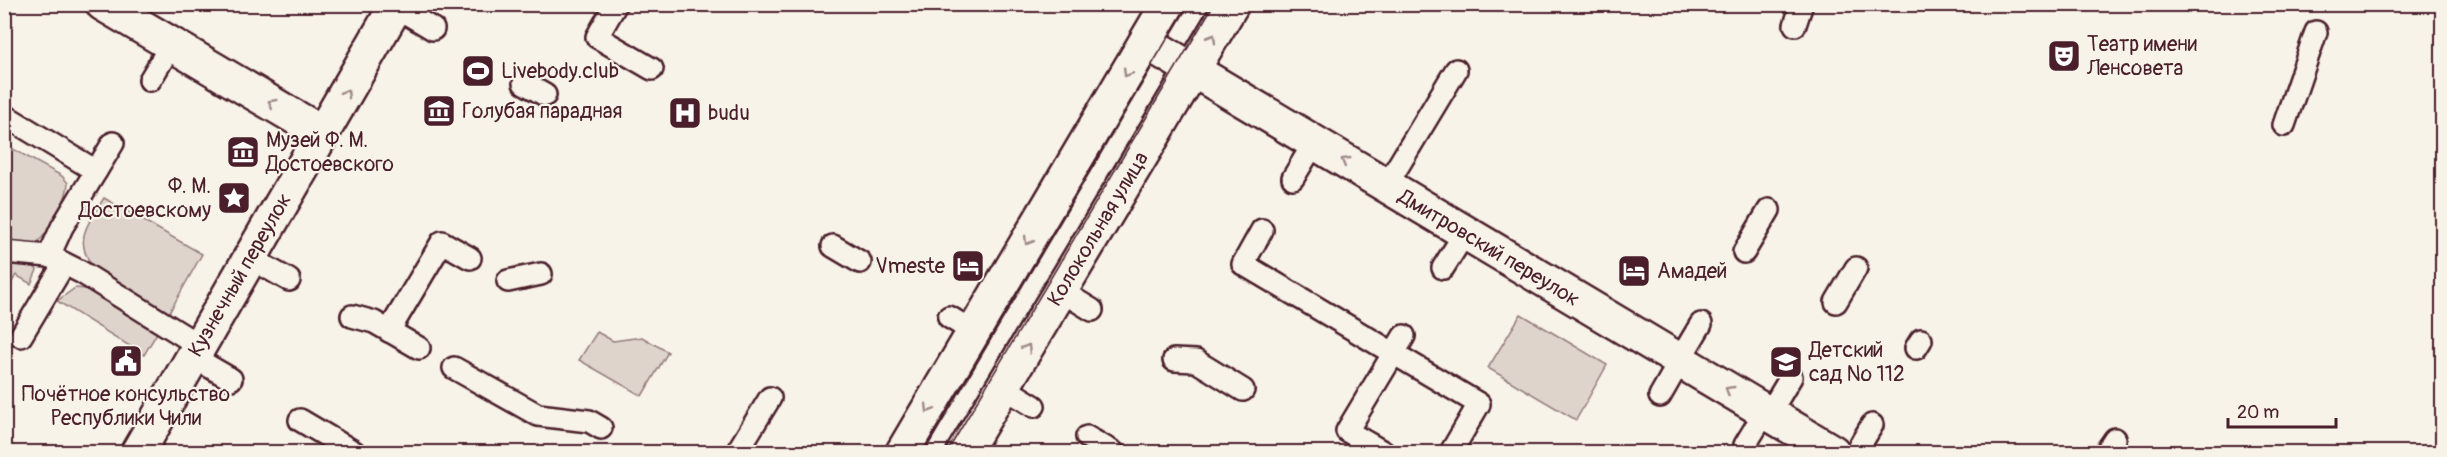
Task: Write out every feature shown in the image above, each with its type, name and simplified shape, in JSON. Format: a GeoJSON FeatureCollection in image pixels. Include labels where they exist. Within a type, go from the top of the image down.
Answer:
{"type":"FeatureCollection","features":[{"type":"Feature","properties":{"kind":"street"},"geometry":{"type":"LineString","coordinates":[[903,453],[962,324],[1146,42],[1168,4]]}},
{"type":"Feature","properties":{"kind":"street","name":"Колокольная улица"},"geometry":{"type":"LineString","coordinates":[[964,453],[1232,4]]}},
{"type":"Feature","properties":{"kind":"street","name":"Кузнечный переулок"},"geometry":{"type":"LineString","coordinates":[[138,453],[396,6]]}},
{"type":"Feature","properties":{"kind":"street"},"geometry":{"type":"LineString","coordinates":[[112,7],[171,45],[322,133]]}},
{"type":"Feature","properties":{"kind":"street","name":"Дмитровский переулок"},"geometry":{"type":"LineString","coordinates":[[1146,42],[1833,453]]}},
{"type":"Feature","properties":{"kind":"lane"},"geometry":{"type":"LineString","coordinates":[[1796,25],[1802,4]]}},
{"type":"Feature","properties":{"kind":"lane"},"geometry":{"type":"LineString","coordinates":[[396,6],[433,29]]}},
{"type":"Feature","properties":{"kind":"lane"},"geometry":{"type":"LineString","coordinates":[[609,7],[597,37],[652,69]]}},
{"type":"Feature","properties":{"kind":"lane"},"geometry":{"type":"LineString","coordinates":[[2284,125],[2316,32]]}},
{"type":"Feature","properties":{"kind":"lane"},"geometry":{"type":"LineString","coordinates":[[150,80],[171,45]]}},
{"type":"Feature","properties":{"kind":"lane"},"geometry":{"type":"LineString","coordinates":[[1386,186],[1456,70]]}},
{"type":"Feature","properties":{"kind":"lane"},"geometry":{"type":"LineString","coordinates":[[524,83],[545,95]]}},
{"type":"Feature","properties":{"kind":"lane"},"geometry":{"type":"LineString","coordinates":[[4,115],[96,171]]}},
{"type":"Feature","properties":{"kind":"lane"},"geometry":{"type":"LineString","coordinates":[[21,336],[57,260],[62,227],[113,143]]}},
{"type":"Feature","properties":{"kind":"lane"},"geometry":{"type":"LineString","coordinates":[[1293,178],[1314,143]]}},
{"type":"Feature","properties":{"kind":"lane"},"geometry":{"type":"LineString","coordinates":[[1744,252],[1769,210]]}},
{"type":"Feature","properties":{"kind":"lane"},"geometry":{"type":"LineString","coordinates":[[1262,230],[1243,264],[1399,344],[1479,404],[1450,453]]}},
{"type":"Feature","properties":{"kind":"lane"},"geometry":{"type":"LineString","coordinates":[[1443,268],[1465,233]]}},
{"type":"Feature","properties":{"kind":"lane"},"geometry":{"type":"LineString","coordinates":[[389,331],[442,242],[470,258]]}},
{"type":"Feature","properties":{"kind":"lane"},"geometry":{"type":"LineString","coordinates":[[833,246],[860,262]]}},
{"type":"Feature","properties":{"kind":"lane"},"geometry":{"type":"LineString","coordinates":[[4,252],[57,260],[197,351],[231,379]]}},
{"type":"Feature","properties":{"kind":"lane"},"geometry":{"type":"LineString","coordinates":[[250,258],[289,280]]}},
{"type":"Feature","properties":{"kind":"lane"},"geometry":{"type":"LineString","coordinates":[[1836,302],[1856,268]]}},
{"type":"Feature","properties":{"kind":"lane"},"geometry":{"type":"LineString","coordinates":[[508,281],[541,274]]}},
{"type":"Feature","properties":{"kind":"lane"},"geometry":{"type":"LineString","coordinates":[[1061,291],[1092,310]]}},
{"type":"Feature","properties":{"kind":"lane"},"geometry":{"type":"LineString","coordinates":[[352,316],[374,322],[419,348]]}},
{"type":"Feature","properties":{"kind":"lane"},"geometry":{"type":"LineString","coordinates":[[1660,396],[1701,324]]}},
{"type":"Feature","properties":{"kind":"lane"},"geometry":{"type":"LineString","coordinates":[[1383,453],[1347,431],[1399,344]]}},
{"type":"Feature","properties":{"kind":"lane"},"geometry":{"type":"LineString","coordinates":[[1174,360],[1196,361],[1243,390]]}},
{"type":"Feature","properties":{"kind":"lane"},"geometry":{"type":"LineString","coordinates":[[454,368],[538,415],[589,421],[601,428]]}},
{"type":"Feature","properties":{"kind":"lane"},"geometry":{"type":"LineString","coordinates":[[1745,445],[1791,377]]}},
{"type":"Feature","properties":{"kind":"lane"},"geometry":{"type":"LineString","coordinates":[[1004,387],[1034,406]]}},
{"type":"Feature","properties":{"kind":"lane"},"geometry":{"type":"LineString","coordinates":[[737,453],[770,398]]}},
{"type":"Feature","properties":{"kind":"lane"},"geometry":{"type":"LineString","coordinates":[[300,420],[354,453]]}},
{"type":"Feature","properties":{"kind":"lane"},"geometry":{"type":"LineString","coordinates":[[1856,453],[1872,425]]}},
{"type":"Feature","properties":{"kind":"lane"},"geometry":{"type":"LineString","coordinates":[[1087,437],[1113,453]]}},
{"type":"Feature","properties":{"kind":"shaded area"},"geometry":{"type":"Polygon","coordinates":[[[4,144],[62,176],[68,183],[65,199],[57,216],[36,244],[5,244],[4,144]]]}},
{"type":"Feature","properties":{"kind":"shaded area"},"geometry":{"type":"Polygon","coordinates":[[[104,198],[202,254],[169,313],[92,265],[86,256],[83,239],[85,231],[104,198]]]}},
{"type":"Feature","properties":{"kind":"shaded area"},"geometry":{"type":"Polygon","coordinates":[[[5,260],[32,264],[37,270],[31,284],[16,275],[5,294],[5,260]]]}},
{"type":"Feature","properties":{"kind":"shaded area"},"geometry":{"type":"Polygon","coordinates":[[[75,288],[86,289],[157,333],[144,355],[57,301],[75,288]]]}},
{"type":"Feature","properties":{"kind":"shaded area"},"geometry":{"type":"Polygon","coordinates":[[[1521,314],[1607,365],[1576,420],[1488,368],[1521,314]]]}},
{"type":"Feature","properties":{"kind":"shaded area"},"geometry":{"type":"Polygon","coordinates":[[[597,332],[613,341],[642,337],[668,352],[642,396],[579,360],[597,332]]]}},
{"type":"Feature","properties":{"kind":"tram line"},"geometry":{"type":"LineString","coordinates":[[922,452],[1188,4]]}},
{"type":"Feature","properties":{"kind":"tram line"},"geometry":{"type":"LineString","coordinates":[[947,452],[1214,4]]}},
{"type":"Feature","properties":{"kind":"place","name":"Театр имени Ленсовета"},"geometry":{"type":"Point","coordinates":[2064,56]}},
{"type":"Feature","properties":{"kind":"place","name":"Livebody.club"},"geometry":{"type":"Point","coordinates":[478,71]}},
{"type":"Feature","properties":{"kind":"place","name":"Голубая парадная"},"geometry":{"type":"Point","coordinates":[439,111]}},
{"type":"Feature","properties":{"kind":"place","name":"budu"},"geometry":{"type":"Point","coordinates":[685,113]}},
{"type":"Feature","properties":{"kind":"place","name":"Музей Ф. М. Достоевского"},"geometry":{"type":"Point","coordinates":[243,152]}},
{"type":"Feature","properties":{"kind":"place","name":"Ф. М. Достоевскому"},"geometry":{"type":"Point","coordinates":[234,198]}},
{"type":"Feature","properties":{"kind":"place","name":"Vmeste"},"geometry":{"type":"Point","coordinates":[968,266]}},
{"type":"Feature","properties":{"kind":"place","name":"Амадей"},"geometry":{"type":"Point","coordinates":[1634,271]}},
{"type":"Feature","properties":{"kind":"place","name":"Почётное консульство Республики Чили"},"geometry":{"type":"Point","coordinates":[126,361]}},
{"type":"Feature","properties":{"kind":"place","name":"Детский сад № 112"},"geometry":{"type":"Point","coordinates":[1786,362]}}]}
